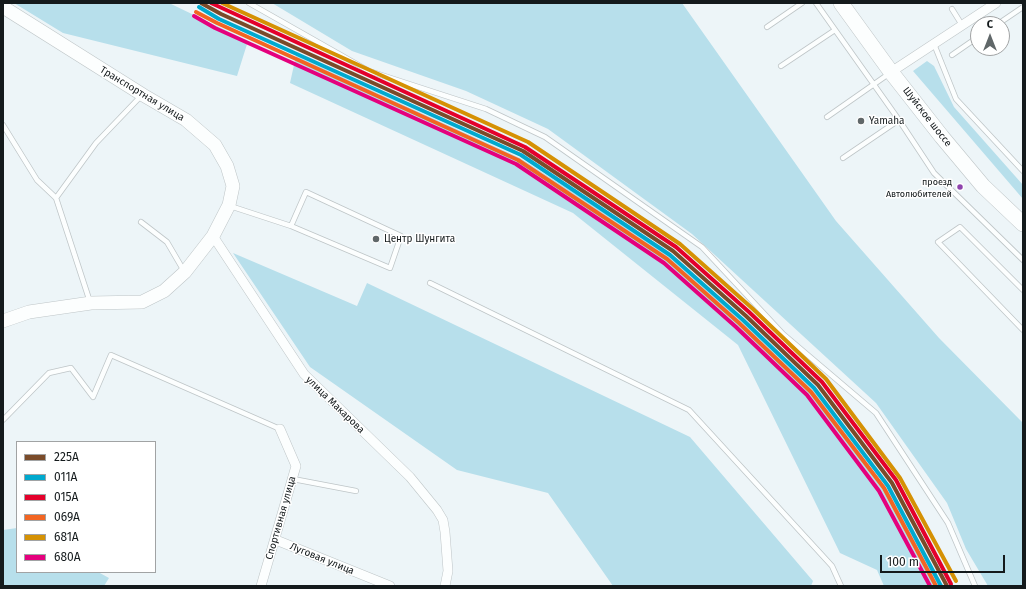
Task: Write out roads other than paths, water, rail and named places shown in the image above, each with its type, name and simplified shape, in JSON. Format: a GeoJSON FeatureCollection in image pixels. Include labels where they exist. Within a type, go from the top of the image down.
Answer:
{"type":"FeatureCollection","features":[{"type":"Feature","properties":{"kind":"main road","name":"Шуйское шоссе"},"geometry":{"type":"LineString","coordinates":[[841,3],[891,72],[983,186],[1023,224]]}},
{"type":"Feature","properties":{"kind":"main road","name":"Транспортная улица"},"geometry":{"type":"LineString","coordinates":[[3,7],[143,95],[186,120],[215,145],[227,166],[233,186],[229,205],[213,236],[185,272],[164,290],[142,302],[91,303],[29,312],[3,321]]}},
{"type":"Feature","properties":{"kind":"street"},"geometry":{"type":"LineString","coordinates":[[891,72],[996,3]]}},
{"type":"Feature","properties":{"kind":"street","name":"улица Макарова"},"geometry":{"type":"LineString","coordinates":[[213,236],[304,374],[410,477],[437,510],[443,520],[448,571],[445,586]]}},
{"type":"Feature","properties":{"kind":"street","name":"Спортивная улица"},"geometry":{"type":"LineString","coordinates":[[261,586],[276,540],[296,466],[280,429]]}},
{"type":"Feature","properties":{"kind":"street","name":"Луговая улица"},"geometry":{"type":"LineString","coordinates":[[276,540],[390,586]]}},
{"type":"Feature","properties":{"kind":"lane"},"geometry":{"type":"LineString","coordinates":[[249,3],[369,71],[486,109],[545,137],[702,247],[783,334],[876,413],[948,523],[976,586]]}},
{"type":"Feature","properties":{"kind":"lane"},"geometry":{"type":"LineString","coordinates":[[767,27],[802,3]]}},
{"type":"Feature","properties":{"kind":"lane"},"geometry":{"type":"LineString","coordinates":[[816,3],[899,120],[934,174],[1023,260]]}},
{"type":"Feature","properties":{"kind":"lane"},"geometry":{"type":"LineString","coordinates":[[1010,16],[1023,8]]}},
{"type":"Feature","properties":{"kind":"lane"},"geometry":{"type":"LineString","coordinates":[[952,9],[962,26]]}},
{"type":"Feature","properties":{"kind":"lane"},"geometry":{"type":"LineString","coordinates":[[781,66],[835,30]]}},
{"type":"Feature","properties":{"kind":"lane"},"geometry":{"type":"LineString","coordinates":[[952,55],[970,43]]}},
{"type":"Feature","properties":{"kind":"lane"},"geometry":{"type":"LineString","coordinates":[[934,44],[956,99],[1023,171]]}},
{"type":"Feature","properties":{"kind":"lane"},"geometry":{"type":"LineString","coordinates":[[827,117],[891,72]]}},
{"type":"Feature","properties":{"kind":"lane"},"geometry":{"type":"LineString","coordinates":[[56,198],[96,143],[143,95]]}},
{"type":"Feature","properties":{"kind":"lane"},"geometry":{"type":"LineString","coordinates":[[843,158],[899,120]]}},
{"type":"Feature","properties":{"kind":"lane"},"geometry":{"type":"LineString","coordinates":[[3,125],[37,180],[56,198],[91,303]]}},
{"type":"Feature","properties":{"kind":"lane"},"geometry":{"type":"LineString","coordinates":[[229,205],[291,226],[390,268],[401,236],[306,192],[291,226]]}},
{"type":"Feature","properties":{"kind":"lane"},"geometry":{"type":"LineString","coordinates":[[141,222],[167,242],[185,272]]}},
{"type":"Feature","properties":{"kind":"lane"},"geometry":{"type":"LineString","coordinates":[[1023,290],[960,227],[938,242],[1023,330]]}},
{"type":"Feature","properties":{"kind":"lane"},"geometry":{"type":"LineString","coordinates":[[430,283],[689,410],[832,566],[841,586]]}},
{"type":"Feature","properties":{"kind":"lane"},"geometry":{"type":"LineString","coordinates":[[3,420],[49,373],[70,368],[93,397],[111,355],[280,429]]}},
{"type":"Feature","properties":{"kind":"lane"},"geometry":{"type":"LineString","coordinates":[[293,479],[356,491]]}},
{"type":"Feature","properties":{"kind":"place","name":"Yamaha"},"geometry":{"type":"Point","coordinates":[861,121]}},
{"type":"Feature","properties":{"kind":"place","name":"проезд Автолюбителей"},"geometry":{"type":"Point","coordinates":[960,187]}},
{"type":"Feature","properties":{"kind":"place","name":"Центр Шунгита"},"geometry":{"type":"Point","coordinates":[376,239]}}]}
